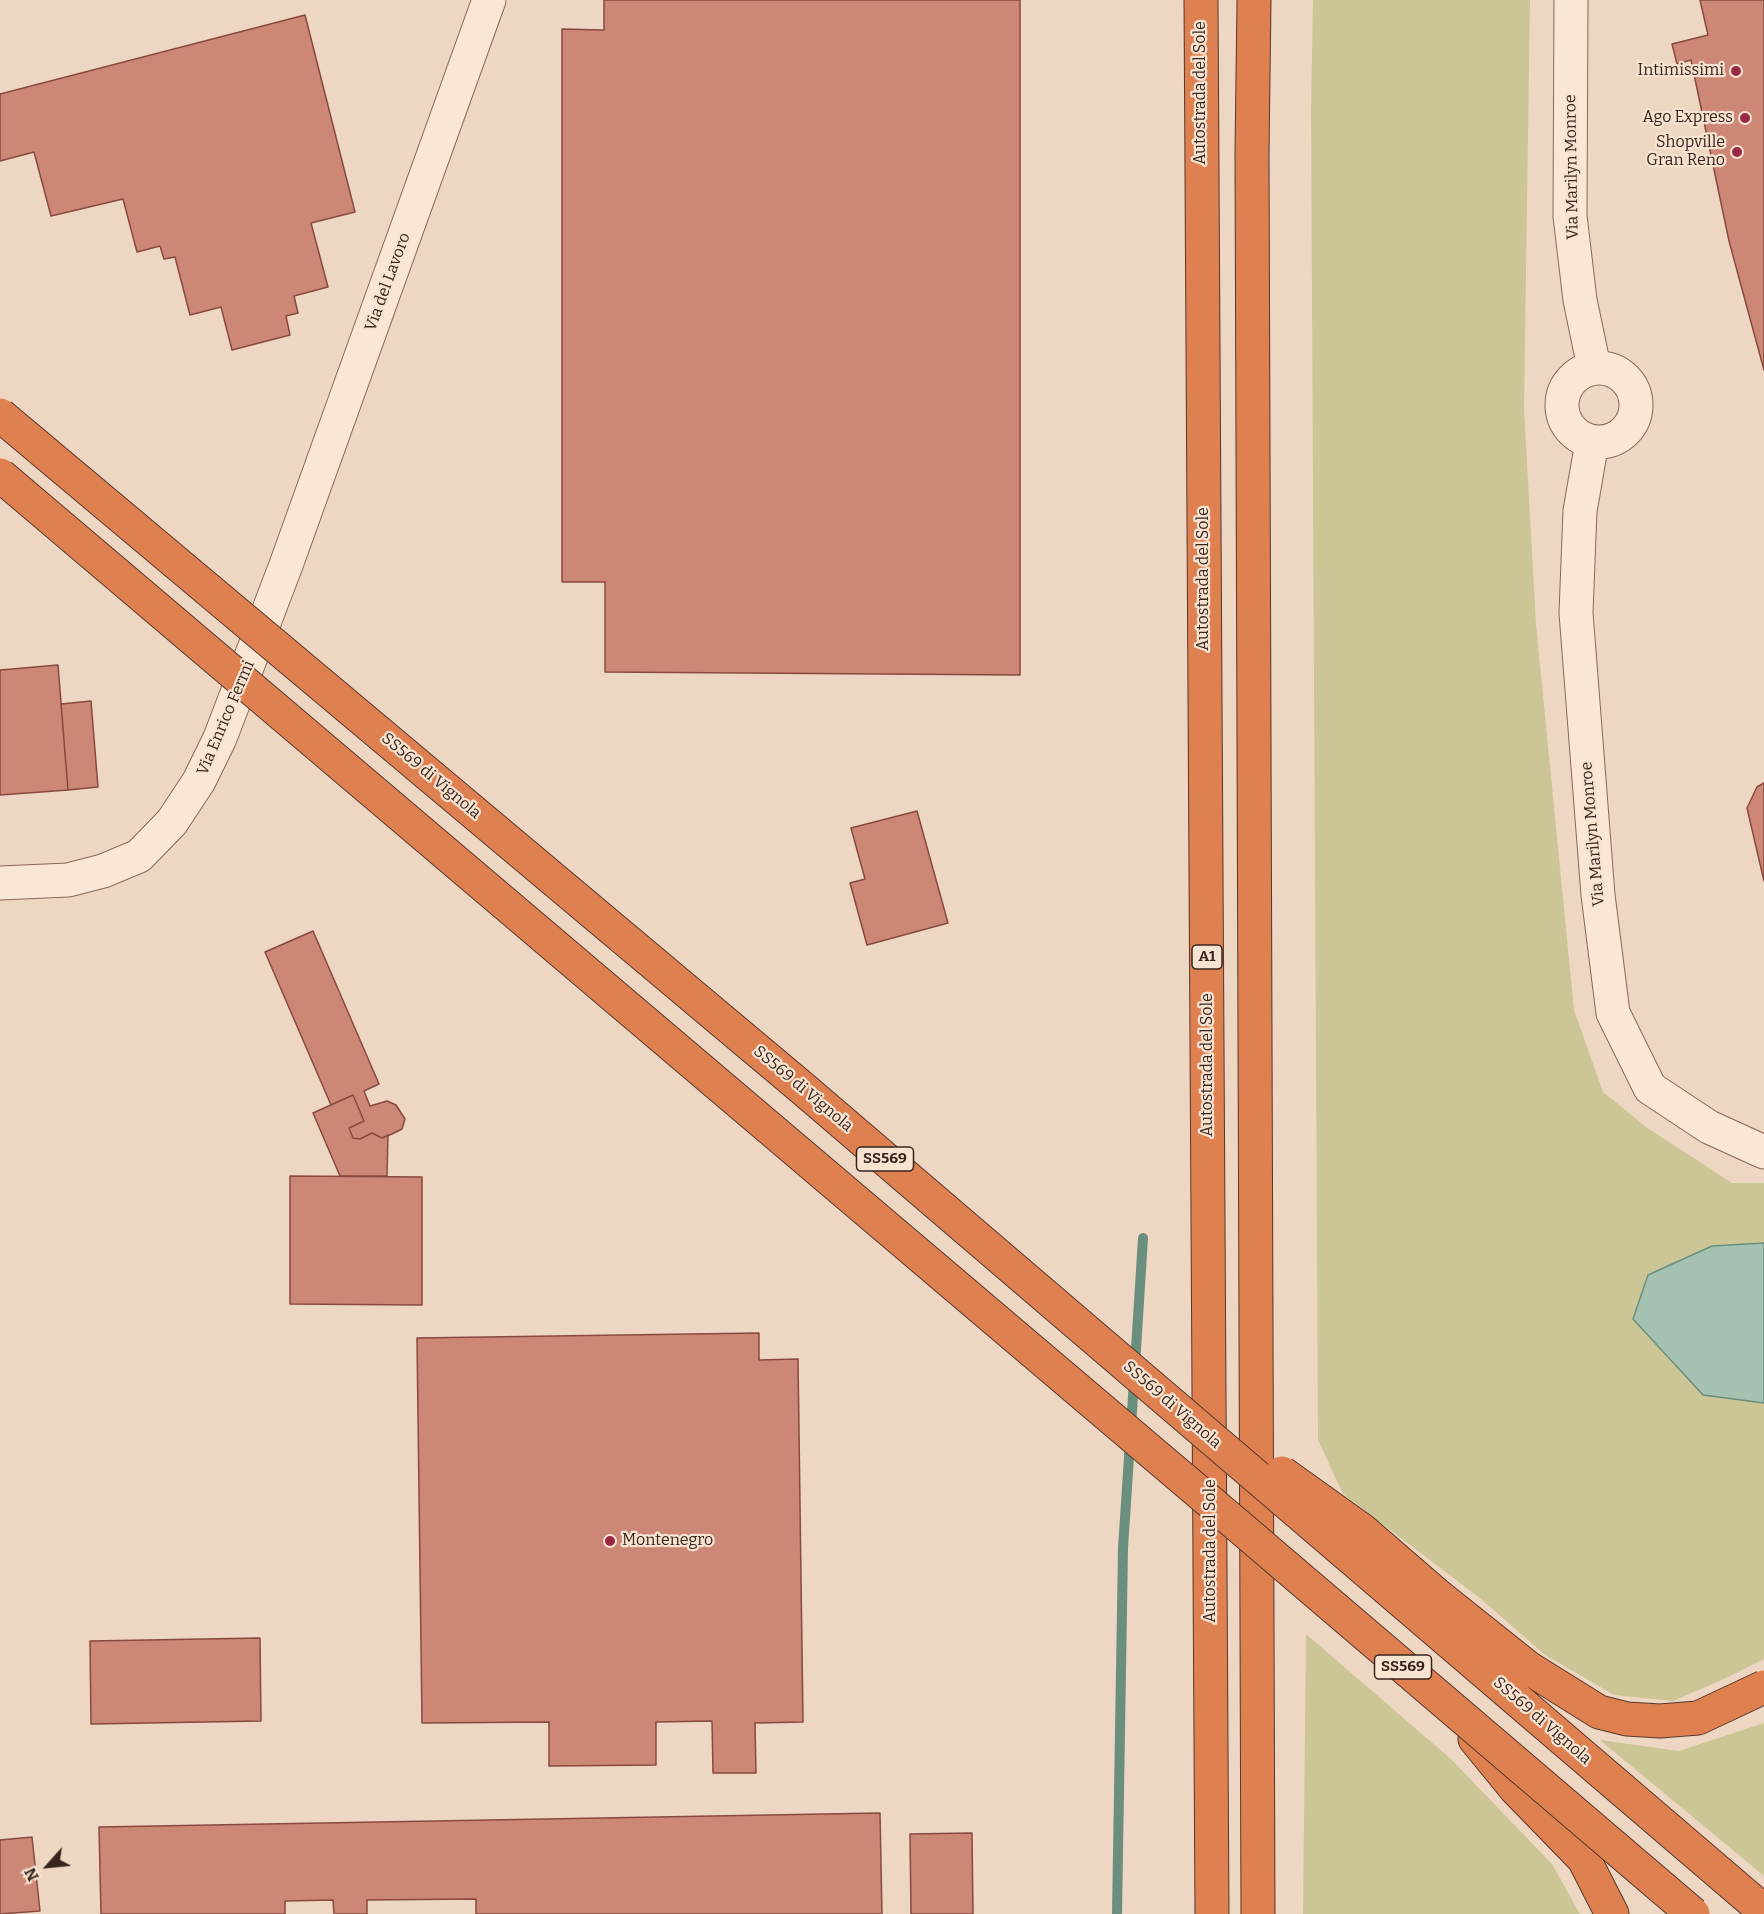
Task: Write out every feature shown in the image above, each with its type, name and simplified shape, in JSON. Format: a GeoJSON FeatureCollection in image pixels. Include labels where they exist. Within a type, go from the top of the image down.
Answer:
{"type":"FeatureCollection","features":[{"type":"Feature","properties":{"kind":"highway","name":"Autostrada del Sole"},"geometry":{"type":"LineString","coordinates":[[1201,0],[1212,1914]]}},
{"type":"Feature","properties":{"kind":"highway"},"geometry":{"type":"LineString","coordinates":[[1254,0],[1252,153],[1258,1914]]}},
{"type":"Feature","properties":{"kind":"highway","name":"SS569 di Vignola"},"geometry":{"type":"LineString","coordinates":[[0,415],[801,1087],[1764,1911]]}},
{"type":"Feature","properties":{"kind":"highway","name":"SS569"},"geometry":{"type":"LineString","coordinates":[[0,475],[1693,1914]]}},
{"type":"Feature","properties":{"kind":"highway"},"geometry":{"type":"LineString","coordinates":[[1104,1346],[1363,1531],[1438,1596],[1527,1667],[1599,1712],[1627,1719],[1660,1721],[1698,1718],[1764,1687]]}},
{"type":"Feature","properties":{"kind":"highway"},"geometry":{"type":"LineString","coordinates":[[1447,1705],[1515,1788],[1584,1859],[1612,1914]]}},
{"type":"Feature","properties":{"kind":"street","name":"Via del Lavoro"},"geometry":{"type":"LineString","coordinates":[[286,565],[489,0]]}},
{"type":"Feature","properties":{"kind":"street","name":"Via Marilyn Monroe"},"geometry":{"type":"LineString","coordinates":[[1571,0],[1570,216],[1580,300],[1594,367]]}},
{"type":"Feature","properties":{"kind":"street"},"geometry":{"type":"LineString","coordinates":[[1594,367],[1613,370],[1624,377],[1634,392],[1636,410],[1633,422],[1626,432],[1616,439],[1605,442],[1592,442],[1580,438],[1570,430],[1564,419],[1562,407],[1563,394],[1568,383],[1578,374],[1594,367]]}},
{"type":"Feature","properties":{"kind":"street","name":"Via Marilyn Monroe"},"geometry":{"type":"LineString","coordinates":[[1592,442],[1580,511],[1575,613],[1598,895],[1613,1013],[1650,1088],[1708,1127],[1764,1152]]}},
{"type":"Feature","properties":{"kind":"street","name":"Via Enrico Fermi"},"geometry":{"type":"LineString","coordinates":[[0,883],[68,880],[103,871],[139,856],[172,822],[199,781],[220,738],[286,565]]}},
{"type":"Feature","properties":{"kind":"shaded area"},"geometry":{"type":"Polygon","coordinates":[[[1313,0],[1530,0],[1524,409],[1536,624],[1574,1010],[1603,1092],[1646,1127],[1732,1183],[1764,1183],[1764,1659],[1673,1701],[1614,1695],[1545,1655],[1481,1599],[1343,1494],[1318,1440],[1311,110],[1313,0]]]}},
{"type":"Feature","properties":{"kind":"shaded area"},"geometry":{"type":"Polygon","coordinates":[[[1764,1243],[1764,1403],[1703,1395],[1633,1319],[1648,1275],[1712,1246],[1764,1243]]]}},
{"type":"Feature","properties":{"kind":"shaded area"},"geometry":{"type":"Polygon","coordinates":[[[1306,1634],[1451,1759],[1552,1864],[1580,1914],[1303,1914],[1306,1634]]]}},
{"type":"Feature","properties":{"kind":"shaded area"},"geometry":{"type":"Polygon","coordinates":[[[1764,1723],[1764,1876],[1600,1740],[1679,1751],[1764,1723]]]}},
{"type":"Feature","properties":{"kind":"building"},"geometry":{"type":"Polygon","coordinates":[[[604,0],[1020,0],[1020,675],[605,672],[605,582],[562,582],[562,29],[604,30],[604,0]]]}},
{"type":"Feature","properties":{"kind":"building","name":"Shopville Gran Reno"},"geometry":{"type":"Polygon","coordinates":[[[1700,0],[1764,0],[1764,370],[1729,241],[1691,60],[1677,64],[1672,44],[1708,35],[1700,0]]]}},
{"type":"Feature","properties":{"kind":"building"},"geometry":{"type":"Polygon","coordinates":[[[305,15],[355,212],[311,223],[328,287],[294,296],[298,313],[286,316],[290,335],[232,350],[221,307],[190,315],[175,257],[164,259],[160,246],[137,252],[123,199],[51,216],[34,152],[0,161],[0,94],[305,15]]]}},
{"type":"Feature","properties":{"kind":"building"},"geometry":{"type":"Polygon","coordinates":[[[58,665],[68,790],[0,795],[0,670],[58,665]]]}},
{"type":"Feature","properties":{"kind":"building"},"geometry":{"type":"Polygon","coordinates":[[[91,701],[98,787],[68,790],[61,704],[91,701]]]}},
{"type":"Feature","properties":{"kind":"building"},"geometry":{"type":"Polygon","coordinates":[[[1764,783],[1764,881],[1747,808],[1757,787],[1764,783]]]}},
{"type":"Feature","properties":{"kind":"building"},"geometry":{"type":"Polygon","coordinates":[[[917,811],[948,923],[867,945],[850,883],[865,879],[851,828],[917,811]]]}},
{"type":"Feature","properties":{"kind":"building"},"geometry":{"type":"Polygon","coordinates":[[[313,931],[379,1084],[364,1091],[370,1106],[387,1101],[396,1105],[405,1119],[402,1129],[382,1138],[372,1133],[360,1139],[353,1138],[349,1128],[364,1121],[353,1095],[331,1105],[265,952],[313,931]]]}},
{"type":"Feature","properties":{"kind":"building"},"geometry":{"type":"Polygon","coordinates":[[[353,1095],[364,1121],[349,1128],[353,1138],[360,1139],[372,1133],[382,1138],[388,1135],[387,1176],[340,1176],[313,1113],[353,1095]]]}},
{"type":"Feature","properties":{"kind":"building"},"geometry":{"type":"Polygon","coordinates":[[[290,1176],[422,1177],[422,1305],[290,1304],[290,1176]]]}},
{"type":"Feature","properties":{"kind":"building","name":"Montenegro"},"geometry":{"type":"Polygon","coordinates":[[[759,1333],[759,1360],[798,1359],[803,1722],[755,1723],[756,1773],[713,1773],[712,1721],[656,1722],[656,1765],[549,1766],[549,1722],[422,1723],[417,1338],[759,1333]]]}},
{"type":"Feature","properties":{"kind":"building"},"geometry":{"type":"Polygon","coordinates":[[[260,1638],[261,1721],[91,1724],[90,1641],[260,1638]]]}},
{"type":"Feature","properties":{"kind":"building"},"geometry":{"type":"Polygon","coordinates":[[[880,1813],[882,1914],[476,1914],[476,1899],[367,1900],[367,1914],[334,1914],[333,1900],[285,1901],[285,1914],[101,1914],[99,1827],[880,1813]]]}},
{"type":"Feature","properties":{"kind":"building"},"geometry":{"type":"Polygon","coordinates":[[[972,1833],[973,1914],[911,1914],[910,1834],[972,1833]]]}},
{"type":"Feature","properties":{"kind":"building"},"geometry":{"type":"Polygon","coordinates":[[[32,1837],[40,1911],[0,1914],[0,1840],[32,1837]]]}},
{"type":"Feature","properties":{"kind":"waterway"},"geometry":{"type":"LineString","coordinates":[[1135,1365],[1143,1238]]}},
{"type":"Feature","properties":{"kind":"waterway"},"geometry":{"type":"LineString","coordinates":[[1117,1914],[1123,1548],[1134,1381]]}},
{"type":"Feature","properties":{"kind":"place","name":"Intimissimi"},"geometry":{"type":"Point","coordinates":[1736,71]}},
{"type":"Feature","properties":{"kind":"place","name":"Ago Express"},"geometry":{"type":"Point","coordinates":[1745,118]}},
{"type":"Feature","properties":{"kind":"place","name":"Shopville Gran Reno"},"geometry":{"type":"Point","coordinates":[1737,152]}},
{"type":"Feature","properties":{"kind":"place","name":"Montenegro"},"geometry":{"type":"Point","coordinates":[610,1541]}}]}
